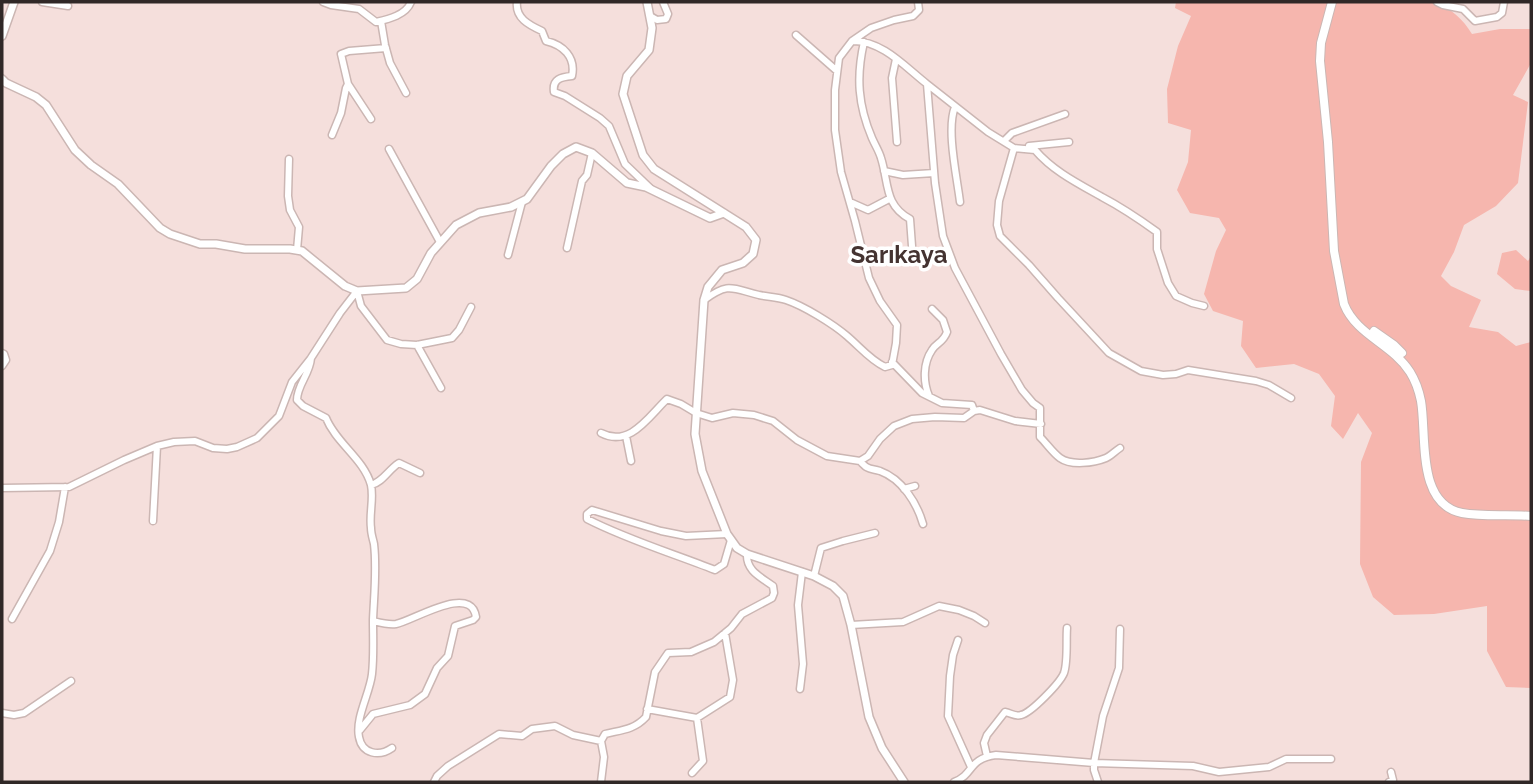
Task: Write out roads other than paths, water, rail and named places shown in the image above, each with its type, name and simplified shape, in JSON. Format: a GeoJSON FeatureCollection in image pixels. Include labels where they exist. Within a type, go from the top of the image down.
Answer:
{"type":"FeatureCollection","features":[{"type":"Feature","properties":{"kind":"main road"},"geometry":{"type":"LineString","coordinates":[[1332,2],[1321,43],[1320,61],[1334,251],[1347,312],[1357,326],[1392,351],[1412,376],[1421,404],[1427,472],[1433,491],[1441,502],[1463,513],[1531,514]]}},
{"type":"Feature","properties":{"kind":"main road"},"geometry":{"type":"LineString","coordinates":[[1337,2],[1327,36],[1324,64],[1334,153],[1341,270],[1351,312],[1394,345],[1417,373],[1427,415],[1433,475],[1438,491],[1445,500],[1469,509],[1531,514]]}},
{"type":"Feature","properties":{"kind":"street"},"geometry":{"type":"LineString","coordinates":[[2,36],[14,2]]}},
{"type":"Feature","properties":{"kind":"street"},"geometry":{"type":"LineString","coordinates":[[42,2],[68,6]]}},
{"type":"Feature","properties":{"kind":"street"},"geometry":{"type":"LineString","coordinates":[[323,2],[359,9],[376,22],[401,14],[408,9],[411,2]]}},
{"type":"Feature","properties":{"kind":"street"},"geometry":{"type":"LineString","coordinates":[[517,2],[517,13],[522,19],[542,31],[545,41],[564,49],[570,58],[572,76],[556,81],[554,92],[600,118],[608,126],[625,164],[651,189]]}},
{"type":"Feature","properties":{"kind":"street"},"geometry":{"type":"LineString","coordinates":[[647,2],[652,28],[649,50],[627,76],[623,94],[643,155],[654,169],[746,227],[756,240],[753,254],[743,263],[722,270],[708,287],[704,300],[695,434],[702,471],[729,537],[737,548],[747,554],[814,576],[833,586],[843,596],[869,718],[882,748],[904,782]]}},
{"type":"Feature","properties":{"kind":"street"},"geometry":{"type":"LineString","coordinates":[[650,16],[657,20],[666,19],[668,14],[663,2]]}},
{"type":"Feature","properties":{"kind":"street"},"geometry":{"type":"LineString","coordinates":[[704,300],[720,289],[735,287],[784,299],[845,334],[877,363],[885,367],[892,365],[897,343],[897,326],[869,278],[841,172],[835,130],[837,71],[839,58],[852,41],[871,28],[913,16],[919,10],[918,2]]}},
{"type":"Feature","properties":{"kind":"street"},"geometry":{"type":"LineString","coordinates":[[1437,2],[1463,9],[1475,21],[1497,17],[1502,13],[1504,2]]}},
{"type":"Feature","properties":{"kind":"street"},"geometry":{"type":"LineString","coordinates":[[381,21],[390,63],[406,93]]}},
{"type":"Feature","properties":{"kind":"street"},"geometry":{"type":"LineString","coordinates":[[796,35],[837,71]]}},
{"type":"Feature","properties":{"kind":"street"},"geometry":{"type":"LineString","coordinates":[[852,41],[878,46],[955,107],[1014,148],[1035,150],[1047,164],[1132,214],[1157,232],[1157,249],[1168,283],[1176,296],[1204,306]]}},
{"type":"Feature","properties":{"kind":"street"},"geometry":{"type":"LineString","coordinates":[[864,42],[858,69],[865,118],[880,155],[889,199],[898,213],[909,219],[912,246]]}},
{"type":"Feature","properties":{"kind":"street"},"geometry":{"type":"LineString","coordinates":[[371,119],[348,84],[341,59],[342,52],[386,48]]}},
{"type":"Feature","properties":{"kind":"street"},"geometry":{"type":"LineString","coordinates":[[896,59],[892,78],[897,142]]}},
{"type":"Feature","properties":{"kind":"street"},"geometry":{"type":"LineString","coordinates":[[2,79],[46,105],[75,150],[118,184],[160,228],[170,234],[200,244],[302,251],[345,286],[357,291],[406,288],[417,279],[431,253],[456,225],[479,213],[510,207],[527,199],[551,166],[563,154],[576,147],[592,153],[627,183],[651,189],[710,218],[724,213]]}},
{"type":"Feature","properties":{"kind":"street"},"geometry":{"type":"LineString","coordinates":[[331,135],[341,113],[348,84]]}},
{"type":"Feature","properties":{"kind":"street"},"geometry":{"type":"LineString","coordinates":[[927,84],[934,173],[943,236],[955,268],[978,312],[1022,390],[1040,408],[1040,437],[1062,460],[1070,462],[1084,463],[1108,458],[1120,447]]}},
{"type":"Feature","properties":{"kind":"street"},"geometry":{"type":"LineString","coordinates":[[955,107],[953,143],[960,202]]}},
{"type":"Feature","properties":{"kind":"street"},"geometry":{"type":"LineString","coordinates":[[1004,141],[1012,133],[1065,114]]}},
{"type":"Feature","properties":{"kind":"street"},"geometry":{"type":"LineString","coordinates":[[1014,148],[1069,142]]}},
{"type":"Feature","properties":{"kind":"street"},"geometry":{"type":"LineString","coordinates":[[1014,148],[999,201],[999,236],[1109,353],[1141,371],[1163,375],[1188,370],[1256,381],[1291,398]]}},
{"type":"Feature","properties":{"kind":"street"},"geometry":{"type":"LineString","coordinates":[[389,149],[440,243]]}},
{"type":"Feature","properties":{"kind":"street"},"geometry":{"type":"LineString","coordinates":[[567,248],[582,181],[587,175],[592,153]]}},
{"type":"Feature","properties":{"kind":"street"},"geometry":{"type":"LineString","coordinates":[[289,159],[288,197],[290,210],[299,227],[298,250]]}},
{"type":"Feature","properties":{"kind":"street"},"geometry":{"type":"LineString","coordinates":[[884,171],[903,175],[934,173]]}},
{"type":"Feature","properties":{"kind":"street"},"geometry":{"type":"LineString","coordinates":[[850,202],[868,210],[889,199]]}},
{"type":"Feature","properties":{"kind":"street"},"geometry":{"type":"LineString","coordinates":[[508,254],[522,202]]}},
{"type":"Feature","properties":{"kind":"street"},"geometry":{"type":"LineString","coordinates":[[357,291],[361,306],[387,341],[401,344],[417,345],[452,338],[471,307]]}},
{"type":"Feature","properties":{"kind":"street"},"geometry":{"type":"LineString","coordinates":[[2,488],[69,487],[124,460],[174,442],[195,441],[227,449],[257,438],[279,416],[292,382],[312,358],[357,291]]}},
{"type":"Feature","properties":{"kind":"street"},"geometry":{"type":"LineString","coordinates":[[929,397],[925,387],[926,366],[931,350],[942,341],[947,332],[943,320],[932,309]]}},
{"type":"Feature","properties":{"kind":"street"},"geometry":{"type":"LineString","coordinates":[[417,345],[441,388]]}},
{"type":"Feature","properties":{"kind":"street"},"geometry":{"type":"LineString","coordinates":[[2,353],[6,360],[2,366]]}},
{"type":"Feature","properties":{"kind":"street"},"geometry":{"type":"LineString","coordinates":[[312,358],[310,369],[297,392],[297,400],[326,418],[331,430],[351,452],[371,485],[375,599],[372,671],[358,736],[365,750],[371,753],[391,748]]}},
{"type":"Feature","properties":{"kind":"street"},"geometry":{"type":"LineString","coordinates":[[892,362],[915,387],[929,397],[942,403],[972,405],[974,411]]}},
{"type":"Feature","properties":{"kind":"street"},"geometry":{"type":"LineString","coordinates":[[601,433],[619,438],[631,434],[667,399],[712,418],[733,413],[754,415],[773,421],[797,440],[827,456],[860,461],[867,469],[881,472],[891,478],[904,489],[920,513],[923,524]]}},
{"type":"Feature","properties":{"kind":"street"},"geometry":{"type":"LineString","coordinates":[[860,461],[868,456],[894,426],[912,419],[964,418],[974,411],[1041,424]]}},
{"type":"Feature","properties":{"kind":"street"},"geometry":{"type":"LineString","coordinates":[[626,436],[631,461]]}},
{"type":"Feature","properties":{"kind":"street"},"geometry":{"type":"LineString","coordinates":[[153,521],[157,446]]}},
{"type":"Feature","properties":{"kind":"street"},"geometry":{"type":"LineString","coordinates":[[371,485],[378,483],[399,463],[420,473]]}},
{"type":"Feature","properties":{"kind":"street"},"geometry":{"type":"LineString","coordinates":[[904,489],[915,486]]}},
{"type":"Feature","properties":{"kind":"street"},"geometry":{"type":"LineString","coordinates":[[12,619],[50,551],[59,522],[65,487]]}},
{"type":"Feature","properties":{"kind":"street"},"geometry":{"type":"LineString","coordinates":[[592,510],[686,536],[729,537],[723,564],[715,570],[616,534],[587,519],[587,514],[592,510]]}},
{"type":"Feature","properties":{"kind":"street"},"geometry":{"type":"LineString","coordinates":[[814,576],[821,548],[875,533]]}},
{"type":"Feature","properties":{"kind":"street"},"geometry":{"type":"LineString","coordinates":[[601,782],[604,757],[601,741],[605,734],[626,730],[643,721],[655,672],[668,653],[685,653],[714,642],[743,614],[772,598],[773,586],[752,572],[746,561],[747,554]]}},
{"type":"Feature","properties":{"kind":"street"},"geometry":{"type":"LineString","coordinates":[[800,689],[803,664],[798,605],[802,572]]}},
{"type":"Feature","properties":{"kind":"street"},"geometry":{"type":"LineString","coordinates":[[359,731],[373,714],[410,705],[425,694],[437,668],[448,656],[455,626],[477,617],[471,607],[453,603],[396,624],[373,621]]}},
{"type":"Feature","properties":{"kind":"street"},"geometry":{"type":"LineString","coordinates":[[851,625],[903,622],[939,606],[974,615],[985,623]]}},
{"type":"Feature","properties":{"kind":"street"},"geometry":{"type":"LineString","coordinates":[[988,756],[984,743],[987,735],[1005,712],[1016,716],[1024,715],[1055,687],[1065,671],[1067,628]]}},
{"type":"Feature","properties":{"kind":"street"},"geometry":{"type":"LineString","coordinates":[[1098,782],[1094,763],[1103,716],[1119,668],[1120,629]]}},
{"type":"Feature","properties":{"kind":"street"},"geometry":{"type":"LineString","coordinates":[[647,709],[697,718],[730,697],[733,681],[726,633]]}},
{"type":"Feature","properties":{"kind":"street"},"geometry":{"type":"LineString","coordinates":[[958,640],[952,666],[948,716],[971,767]]}},
{"type":"Feature","properties":{"kind":"street"},"geometry":{"type":"LineString","coordinates":[[2,713],[24,713],[71,681]]}},
{"type":"Feature","properties":{"kind":"street"},"geometry":{"type":"LineString","coordinates":[[692,773],[703,761],[697,718]]}},
{"type":"Feature","properties":{"kind":"street"},"geometry":{"type":"LineString","coordinates":[[434,782],[448,766],[499,734],[522,736],[532,729],[555,726],[573,735],[601,741]]}},
{"type":"Feature","properties":{"kind":"street"},"geometry":{"type":"LineString","coordinates":[[954,782],[963,779],[973,763],[996,755],[1094,763],[1193,766],[1219,772],[1269,767],[1286,759],[1331,760]]}},
{"type":"Feature","properties":{"kind":"street"},"geometry":{"type":"LineString","coordinates":[[1389,782],[1393,780],[1391,772]]}},
{"type":"Feature","properties":{"kind":"district","name":"Sarıkaya"},"geometry":{"type":"Point","coordinates":[899,254]}}]}
